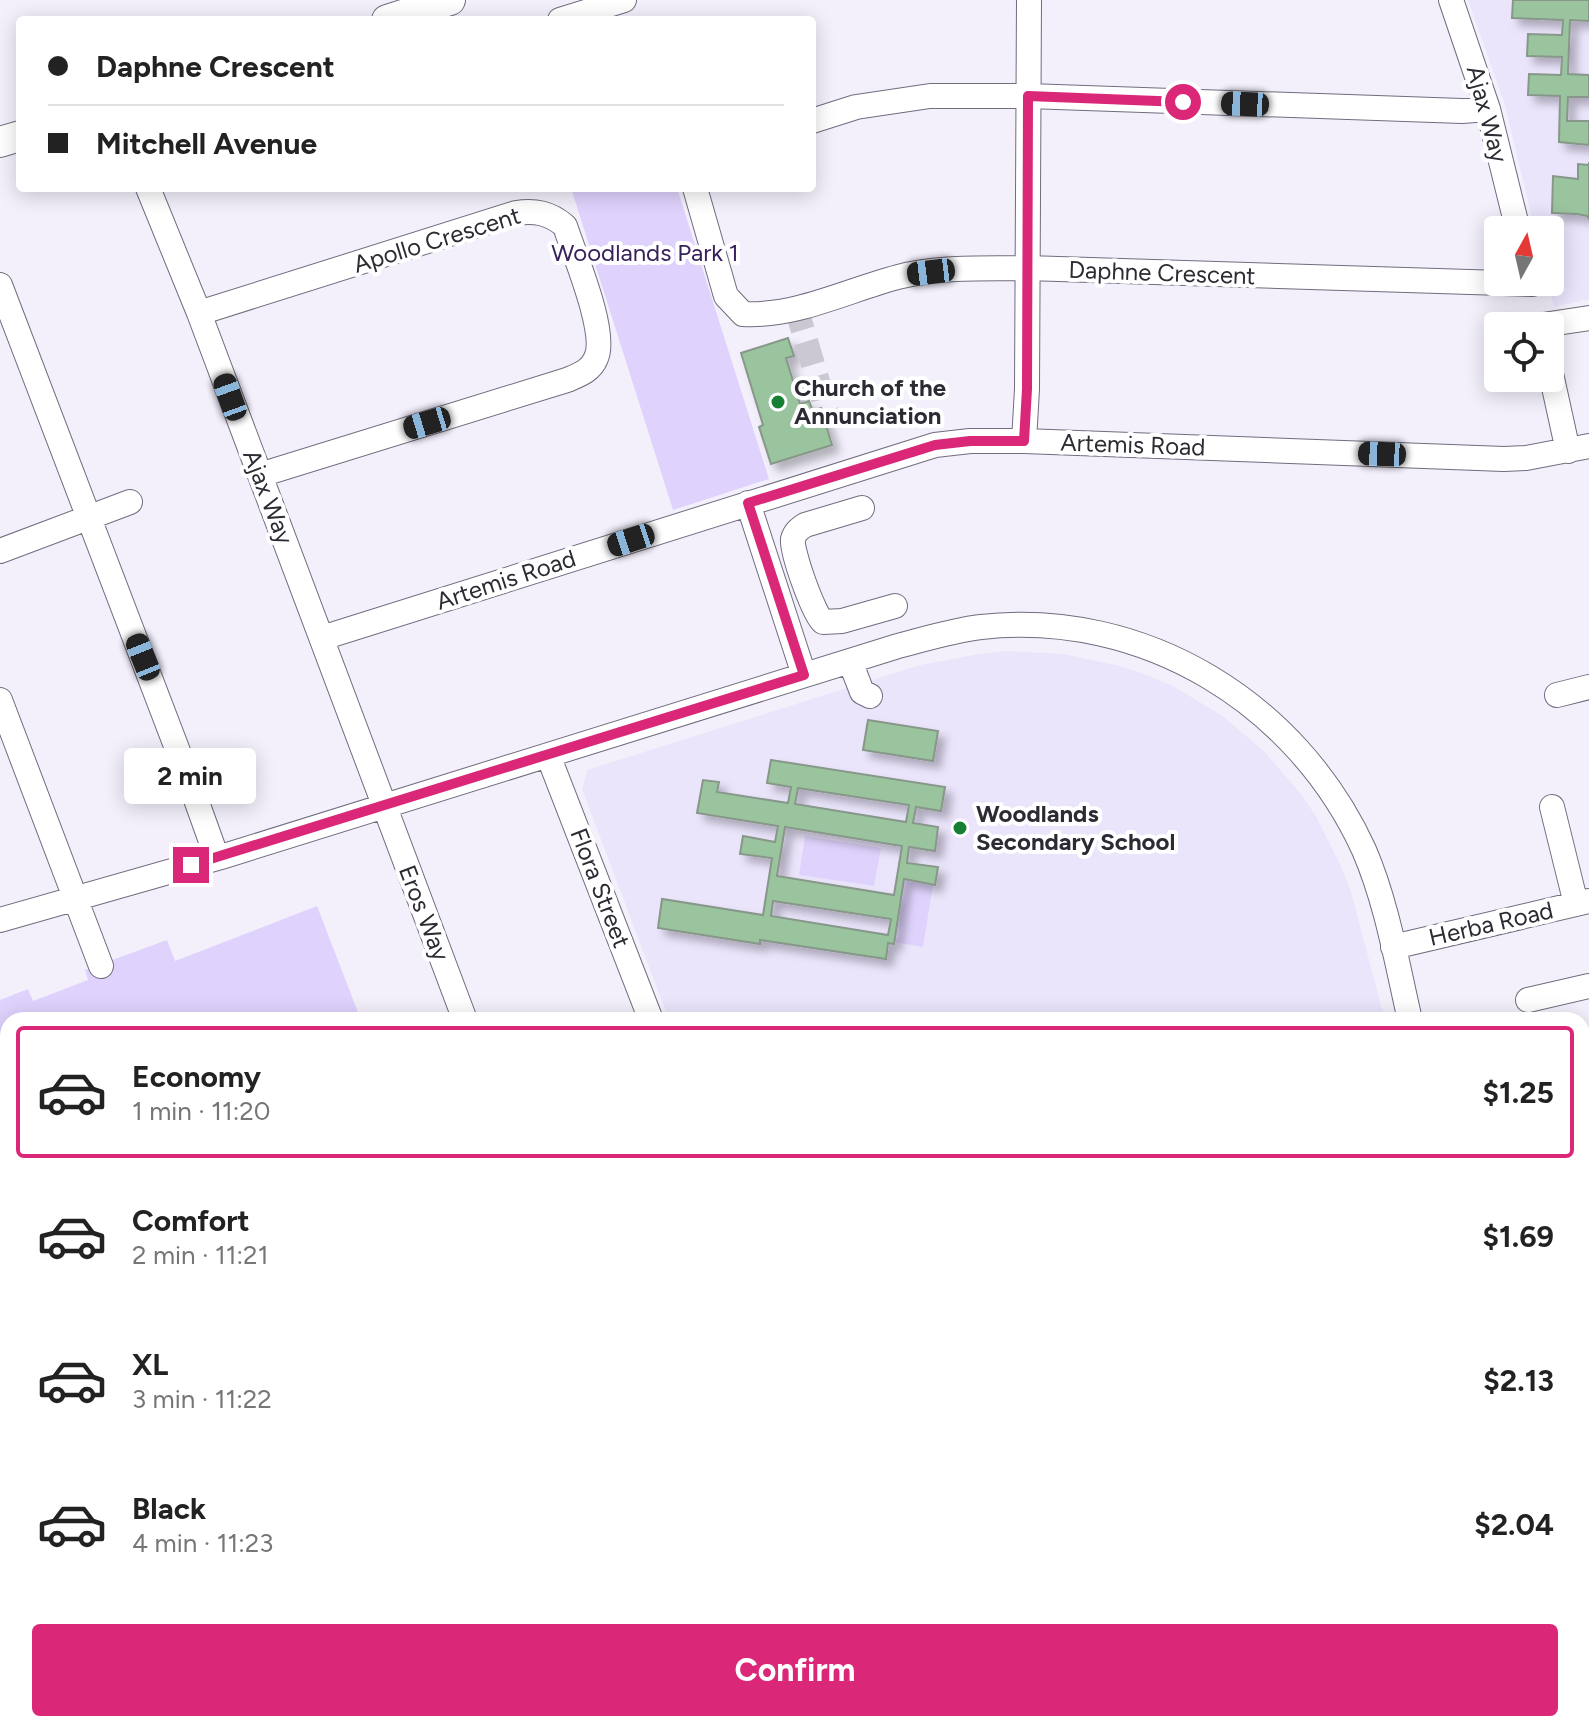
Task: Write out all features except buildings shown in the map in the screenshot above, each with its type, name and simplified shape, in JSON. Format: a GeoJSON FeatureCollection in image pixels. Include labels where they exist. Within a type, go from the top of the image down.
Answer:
{"type":"FeatureCollection","features":[{"type":"Feature","properties":{"kind":"main road"},"geometry":{"type":"LineString","coordinates":[[400,16],[450,0]]}},
{"type":"Feature","properties":{"kind":"street"},"geometry":{"type":"LineString","coordinates":[[573,16],[624,0]]}},
{"type":"Feature","properties":{"kind":"street"},"geometry":{"type":"LineString","coordinates":[[1024,441],[1029,0]]}},
{"type":"Feature","properties":{"kind":"street","name":"Ajax Way"},"geometry":{"type":"LineString","coordinates":[[1451,0],[1488,109],[1515,216]]}},
{"type":"Feature","properties":{"kind":"street"},"geometry":{"type":"LineString","coordinates":[[816,120],[856,107],[930,96],[1028,96],[1462,111],[1488,109]]}},
{"type":"Feature","properties":{"kind":"street","name":"Ajax Way"},"geometry":{"type":"LineString","coordinates":[[150,192],[199,313],[384,806]]}},
{"type":"Feature","properties":{"kind":"street","name":"Daphne Crescent"},"geometry":{"type":"LineString","coordinates":[[696,192],[726,296],[743,314],[767,315],[901,276],[962,269],[1027,268],[1484,282]]}},
{"type":"Feature","properties":{"kind":"street","name":"Apollo Crescent"},"geometry":{"type":"LineString","coordinates":[[199,313],[516,213],[542,213],[555,217],[565,226],[600,338],[596,359],[589,369],[567,380],[260,475]]}},
{"type":"Feature","properties":{"kind":"street"},"geometry":{"type":"LineString","coordinates":[[0,285],[217,858]]}},
{"type":"Feature","properties":{"kind":"street"},"geometry":{"type":"LineString","coordinates":[[1564,322],[1589,318]]}},
{"type":"Feature","properties":{"kind":"street"},"geometry":{"type":"LineString","coordinates":[[1558,392],[1579,448]]}},
{"type":"Feature","properties":{"kind":"street","name":"Artemis Road"},"geometry":{"type":"LineString","coordinates":[[322,638],[935,445],[970,441],[1024,441],[1504,459],[1579,448]]}},
{"type":"Feature","properties":{"kind":"street"},"geometry":{"type":"LineString","coordinates":[[0,551],[130,502]]}},
{"type":"Feature","properties":{"kind":"street"},"geometry":{"type":"LineString","coordinates":[[748,503],[804,675]]}},
{"type":"Feature","properties":{"kind":"street"},"geometry":{"type":"LineString","coordinates":[[862,508],[798,529],[793,544],[803,577],[817,618],[823,622],[842,621],[895,606]]}},
{"type":"Feature","properties":{"kind":"street"},"geometry":{"type":"LineString","coordinates":[[775,586],[803,577]]}},
{"type":"Feature","properties":{"kind":"street"},"geometry":{"type":"LineString","coordinates":[[0,920],[217,858],[898,646],[981,627],[1058,627],[1145,646],[1217,681],[1268,718],[1328,787],[1352,827],[1372,872],[1408,1012]]}},
{"type":"Feature","properties":{"kind":"street"},"geometry":{"type":"LineString","coordinates":[[850,661],[864,701]]}},
{"type":"Feature","properties":{"kind":"street"},"geometry":{"type":"LineString","coordinates":[[1557,695],[1589,687]]}},
{"type":"Feature","properties":{"kind":"street"},"geometry":{"type":"LineString","coordinates":[[0,703],[101,966]]}},
{"type":"Feature","properties":{"kind":"street","name":"Flora Street"},"geometry":{"type":"LineString","coordinates":[[548,755],[648,1012]]}},
{"type":"Feature","properties":{"kind":"street","name":"Eros Way"},"geometry":{"type":"LineString","coordinates":[[384,806],[462,1012]]}},
{"type":"Feature","properties":{"kind":"street"},"geometry":{"type":"LineString","coordinates":[[1552,807],[1582,902]]}},
{"type":"Feature","properties":{"kind":"street","name":"Herba Road"},"geometry":{"type":"LineString","coordinates":[[1393,947],[1582,902]]}},
{"type":"Feature","properties":{"kind":"street"},"geometry":{"type":"LineString","coordinates":[[1528,1000],[1589,986]]}},
{"type":"Feature","properties":{"kind":"shaded area"},"geometry":{"type":"Polygon","coordinates":[[[1468,0],[1589,0],[1589,299],[1554,307],[1551,296],[1564,296],[1564,216],[1532,216],[1504,102],[1468,0]]]}},
{"type":"Feature","properties":{"kind":"shaded area","name":"Woodlands Secondary School"},"geometry":{"type":"Polygon","coordinates":[[[1007,651],[1064,654],[1147,675],[1173,686],[1221,715],[1264,751],[1316,816],[1341,866],[1351,892],[1383,1012],[666,1012],[582,789],[587,770],[920,665],[1007,651]]]}},
{"type":"Feature","properties":{"kind":"green space","name":"Woodlands Park 1"},"geometry":{"type":"Polygon","coordinates":[[[572,192],[678,192],[769,479],[673,510],[572,192]]]}},
{"type":"Feature","properties":{"kind":"green space"},"geometry":{"type":"Polygon","coordinates":[[[805,836],[881,848],[874,886],[799,875],[805,836]]]}},
{"type":"Feature","properties":{"kind":"green space"},"geometry":{"type":"Polygon","coordinates":[[[904,879],[933,885],[923,947],[894,942],[904,879]]]}},
{"type":"Feature","properties":{"kind":"green space"},"geometry":{"type":"Polygon","coordinates":[[[317,906],[358,1012],[0,1012],[0,1000],[28,989],[33,1001],[88,980],[85,970],[167,940],[175,961],[317,906]]]}},
{"type":"Feature","properties":{"kind":"tunnel"},"geometry":{"type":"LineString","coordinates":[[796,307],[830,422]]}},
{"type":"Feature","properties":{"kind":"place","name":"Church of the Annunciation"},"geometry":{"type":"Point","coordinates":[778,402]}},
{"type":"Feature","properties":{"kind":"place","name":"Woodlands Secondary School"},"geometry":{"type":"Point","coordinates":[960,828]}},
{"type":"Feature","properties":{"kind":"route"},"geometry":{"type":"LineString","coordinates":[[191,865],[804,675],[748,503],[935,445],[970,441],[1024,441],[1028,96],[1183,102]]}}]}
